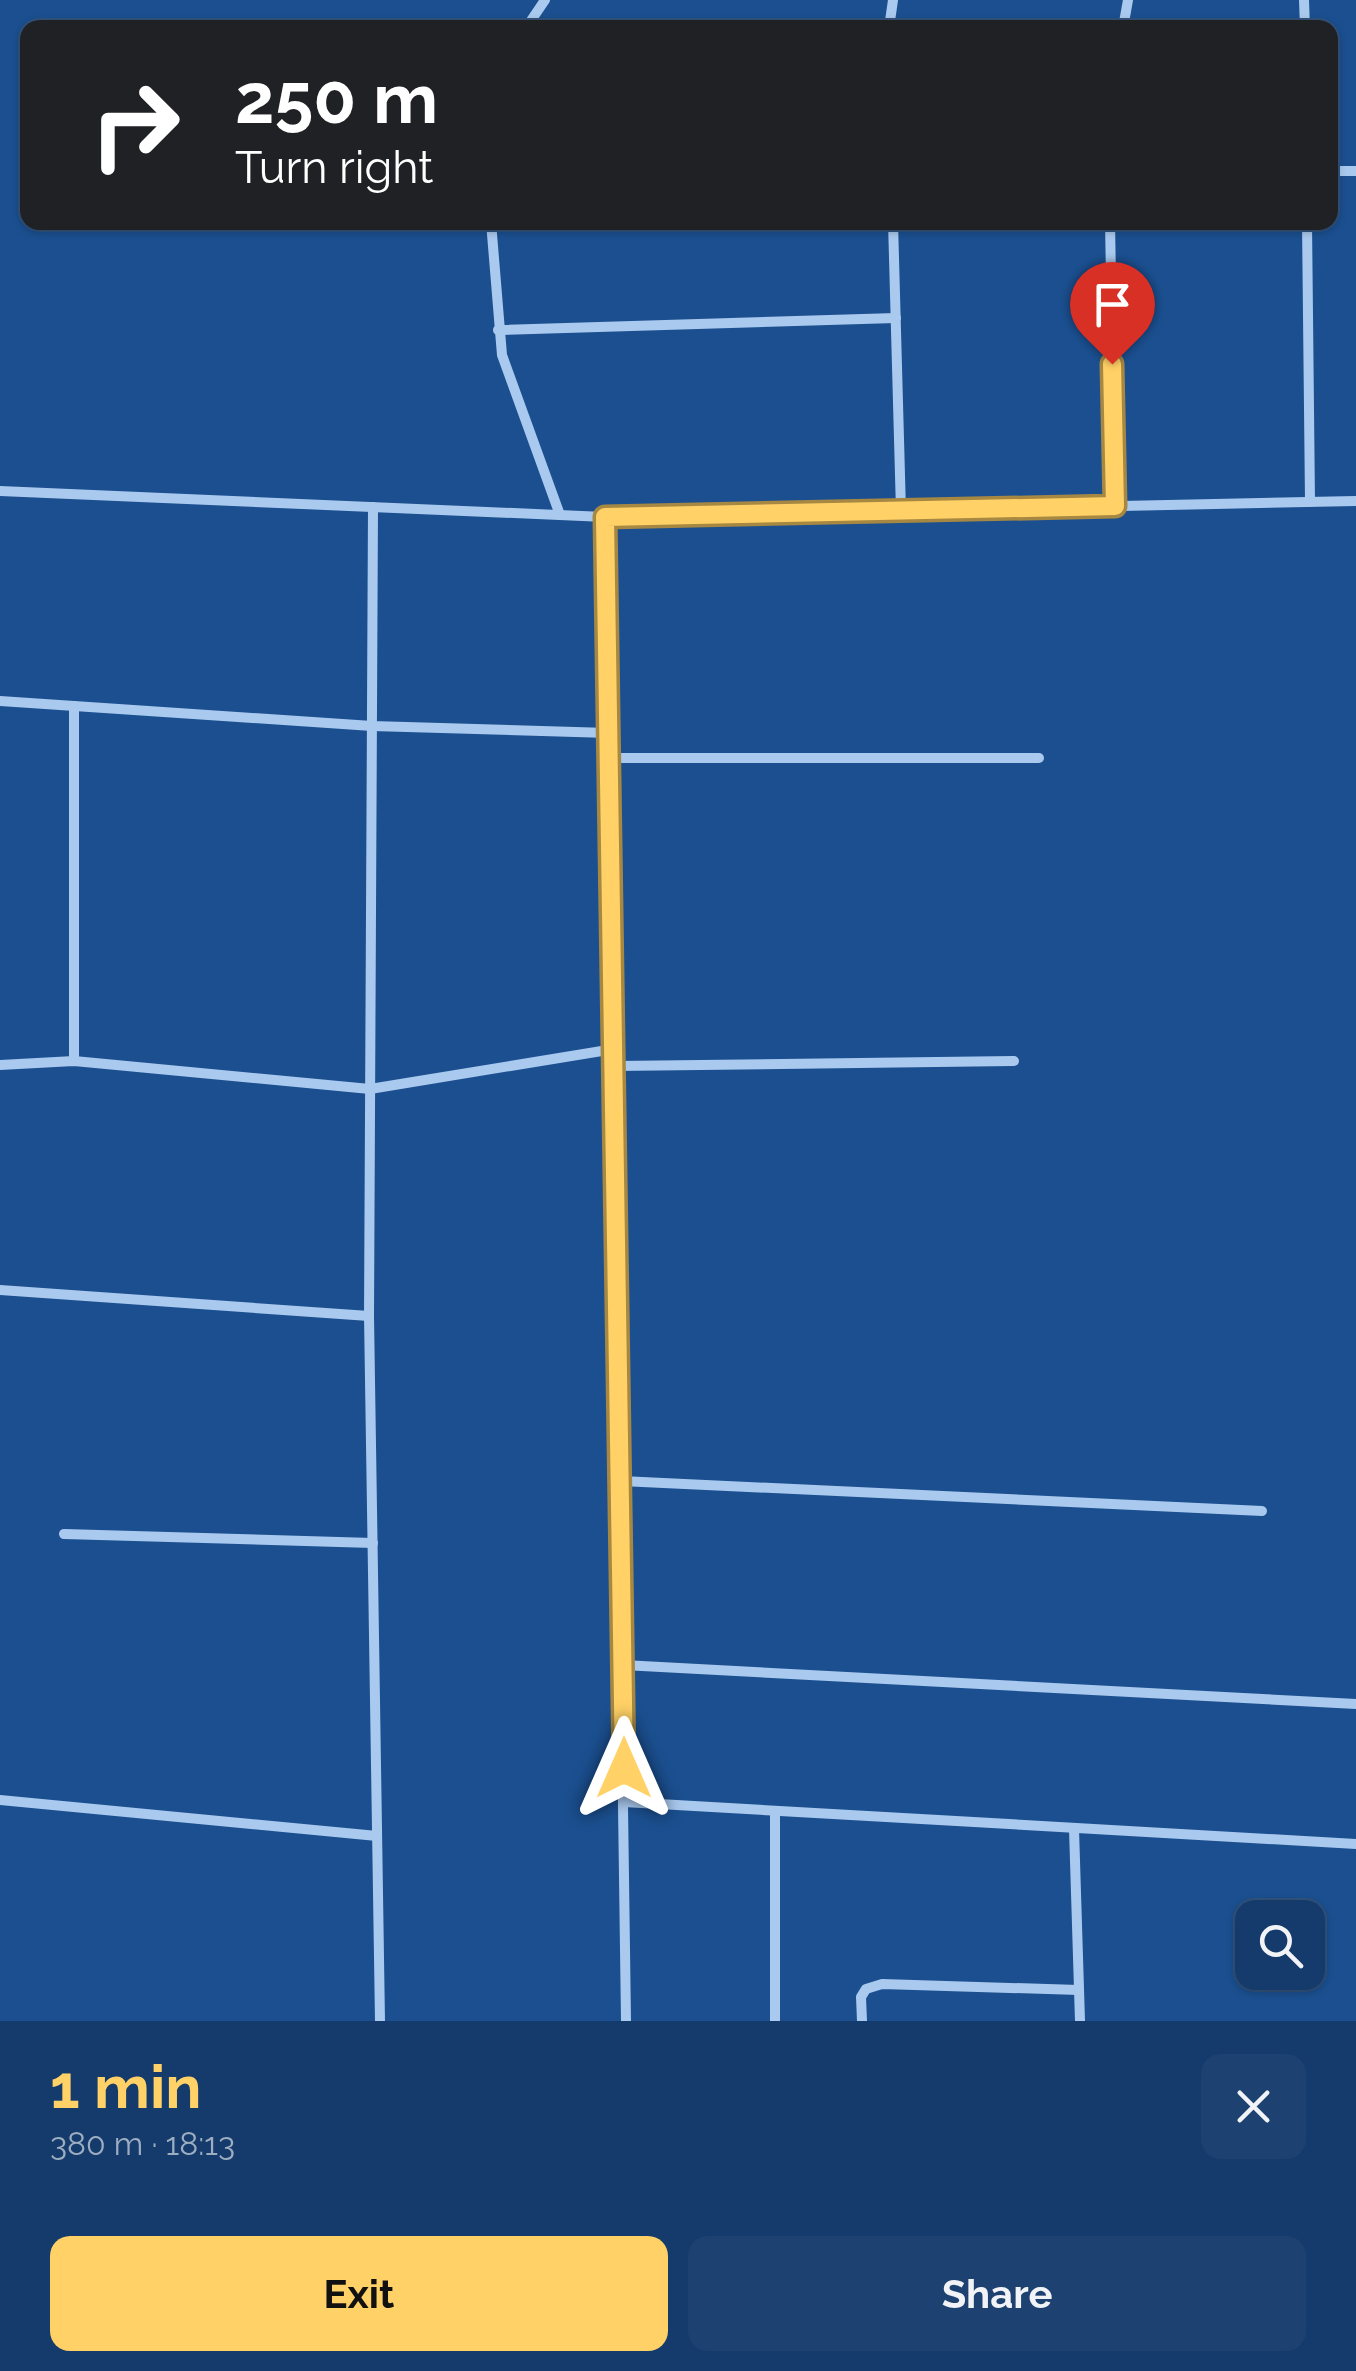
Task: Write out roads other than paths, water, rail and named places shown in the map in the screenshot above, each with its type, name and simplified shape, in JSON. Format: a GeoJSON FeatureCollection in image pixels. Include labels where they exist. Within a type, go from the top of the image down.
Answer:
{"type":"FeatureCollection","features":[{"type":"Feature","properties":{"kind":"street"},"geometry":{"type":"LineString","coordinates":[[492,230],[498,330],[507,374],[560,515]]}},
{"type":"Feature","properties":{"kind":"street"},"geometry":{"type":"LineString","coordinates":[[893,230],[901,511]]}},
{"type":"Feature","properties":{"kind":"street"},"geometry":{"type":"LineString","coordinates":[[1110,230],[1115,506]]}},
{"type":"Feature","properties":{"kind":"street"},"geometry":{"type":"LineString","coordinates":[[1307,230],[1310,502]]}},
{"type":"Feature","properties":{"kind":"street"},"geometry":{"type":"LineString","coordinates":[[498,330],[896,318]]}},
{"type":"Feature","properties":{"kind":"street"},"geometry":{"type":"LineString","coordinates":[[0,491],[605,517],[1356,501]]}},
{"type":"Feature","properties":{"kind":"street"},"geometry":{"type":"LineString","coordinates":[[373,507],[369,1316],[380,2021]]}},
{"type":"Feature","properties":{"kind":"street"},"geometry":{"type":"LineString","coordinates":[[605,517],[626,2021]]}},
{"type":"Feature","properties":{"kind":"street"},"geometry":{"type":"LineString","coordinates":[[0,701],[372,726],[609,734]]}},
{"type":"Feature","properties":{"kind":"street"},"geometry":{"type":"LineString","coordinates":[[74,706],[74,1061]]}},
{"type":"Feature","properties":{"kind":"street"},"geometry":{"type":"LineString","coordinates":[[609,758],[1039,758]]}},
{"type":"Feature","properties":{"kind":"street"},"geometry":{"type":"LineString","coordinates":[[0,1065],[74,1061],[370,1089],[614,1048]]}},
{"type":"Feature","properties":{"kind":"street"},"geometry":{"type":"LineString","coordinates":[[615,1066],[1014,1061]]}},
{"type":"Feature","properties":{"kind":"street"},"geometry":{"type":"LineString","coordinates":[[0,1290],[369,1316]]}},
{"type":"Feature","properties":{"kind":"street"},"geometry":{"type":"LineString","coordinates":[[621,1481],[1262,1511]]}},
{"type":"Feature","properties":{"kind":"street"},"geometry":{"type":"LineString","coordinates":[[64,1534],[373,1544]]}},
{"type":"Feature","properties":{"kind":"street"},"geometry":{"type":"LineString","coordinates":[[623,1665],[1356,1704]]}},
{"type":"Feature","properties":{"kind":"street"},"geometry":{"type":"LineString","coordinates":[[0,1800],[377,1836]]}},
{"type":"Feature","properties":{"kind":"street"},"geometry":{"type":"LineString","coordinates":[[624,1802],[1356,1844]]}},
{"type":"Feature","properties":{"kind":"street"},"geometry":{"type":"LineString","coordinates":[[775,1811],[775,2021]]}},
{"type":"Feature","properties":{"kind":"street"},"geometry":{"type":"LineString","coordinates":[[1074,1829],[1080,2021]]}},
{"type":"Feature","properties":{"kind":"street"},"geometry":{"type":"LineString","coordinates":[[862,2021],[861,1996],[875,1985],[1079,1990]]}}]}
